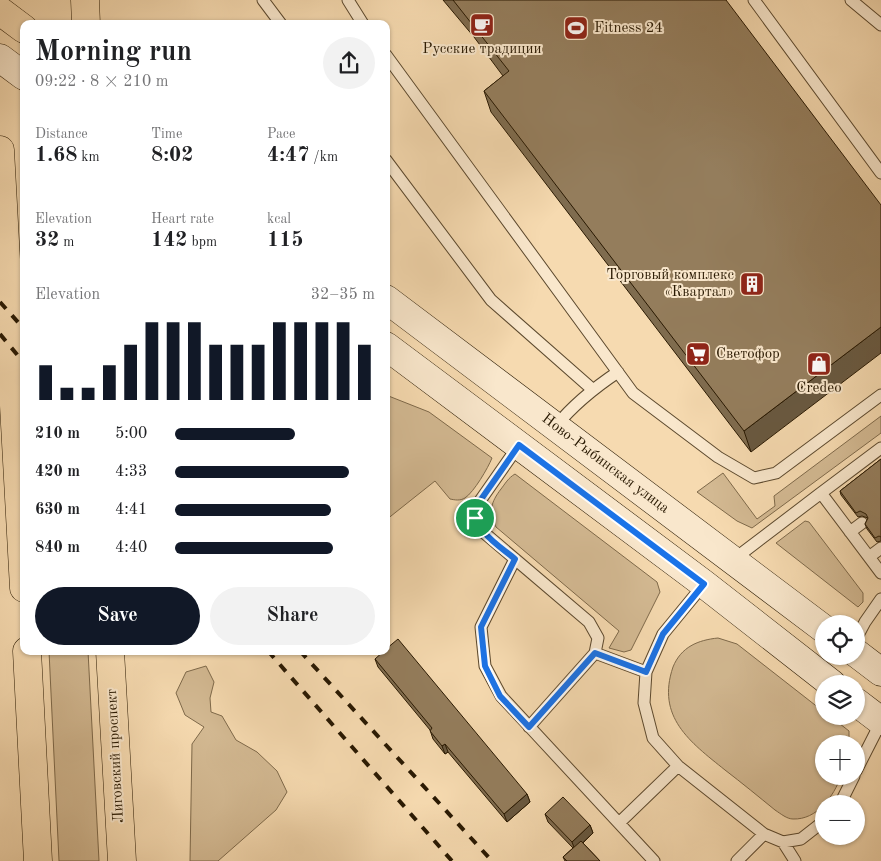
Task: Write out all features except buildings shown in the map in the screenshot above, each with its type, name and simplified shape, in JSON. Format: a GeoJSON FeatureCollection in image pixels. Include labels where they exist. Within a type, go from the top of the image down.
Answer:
{"type":"FeatureCollection","features":[{"type":"Feature","properties":{"kind":"main road"},"geometry":{"type":"LineString","coordinates":[[85,0],[86,20]]}},
{"type":"Feature","properties":{"kind":"main road"},"geometry":{"type":"LineString","coordinates":[[0,11],[20,26]]}},
{"type":"Feature","properties":{"kind":"main road"},"geometry":{"type":"LineString","coordinates":[[0,58],[20,73]]}},
{"type":"Feature","properties":{"kind":"main road"},"geometry":{"type":"LineString","coordinates":[[0,153],[20,516]]}},
{"type":"Feature","properties":{"kind":"main road","name":"Ново-Рыбинская улица"},"geometry":{"type":"LineString","coordinates":[[390,302],[815,622]]}},
{"type":"Feature","properties":{"kind":"main road"},"geometry":{"type":"LineString","coordinates":[[390,349],[704,584],[820,675]]}},
{"type":"Feature","properties":{"kind":"main road"},"geometry":{"type":"LineString","coordinates":[[27,655],[38,861]]}},
{"type":"Feature","properties":{"kind":"main road","name":"Лиговский проспект"},"geometry":{"type":"LineString","coordinates":[[110,655],[122,861]]}},
{"type":"Feature","properties":{"kind":"main road"},"geometry":{"type":"LineString","coordinates":[[865,660],[881,672]]}},
{"type":"Feature","properties":{"kind":"main road"},"geometry":{"type":"LineString","coordinates":[[865,709],[881,722]]}},
{"type":"Feature","properties":{"kind":"lane"},"geometry":{"type":"LineString","coordinates":[[263,0],[278,20]]}},
{"type":"Feature","properties":{"kind":"lane"},"geometry":{"type":"LineString","coordinates":[[348,0],[360,20]]}},
{"type":"Feature","properties":{"kind":"lane"},"geometry":{"type":"LineString","coordinates":[[754,0],[876,157],[881,173]]}},
{"type":"Feature","properties":{"kind":"lane"},"geometry":{"type":"LineString","coordinates":[[851,0],[881,25]]}},
{"type":"Feature","properties":{"kind":"lane"},"geometry":{"type":"LineString","coordinates":[[390,60],[634,393],[718,457],[754,478],[776,473],[881,396]]}},
{"type":"Feature","properties":{"kind":"lane"},"geometry":{"type":"LineString","coordinates":[[390,165],[491,300],[592,389]]}},
{"type":"Feature","properties":{"kind":"lane"},"geometry":{"type":"LineString","coordinates":[[556,426],[571,408],[592,389],[618,372]]}},
{"type":"Feature","properties":{"kind":"lane"},"geometry":{"type":"LineString","coordinates":[[519,445],[475,508],[475,518],[482,531],[589,622],[598,638],[595,653],[529,727]]}},
{"type":"Feature","properties":{"kind":"lane"},"geometry":{"type":"LineString","coordinates":[[733,560],[881,448]]}},
{"type":"Feature","properties":{"kind":"lane"},"geometry":{"type":"LineString","coordinates":[[821,494],[881,573]]}},
{"type":"Feature","properties":{"kind":"lane"},"geometry":{"type":"LineString","coordinates":[[850,532],[862,523]]}},
{"type":"Feature","properties":{"kind":"lane"},"geometry":{"type":"LineString","coordinates":[[869,557],[881,548]]}},
{"type":"Feature","properties":{"kind":"lane"},"geometry":{"type":"LineString","coordinates":[[515,559],[481,627],[485,666],[500,696],[654,861]]}},
{"type":"Feature","properties":{"kind":"lane"},"geometry":{"type":"LineString","coordinates":[[704,584],[663,634],[646,672],[644,703],[653,738],[678,766],[764,834],[783,842],[801,839],[815,828]]}},
{"type":"Feature","properties":{"kind":"lane"},"geometry":{"type":"LineString","coordinates":[[865,622],[881,599]]}},
{"type":"Feature","properties":{"kind":"lane"},"geometry":{"type":"LineString","coordinates":[[595,653],[646,672]]}},
{"type":"Feature","properties":{"kind":"lane"},"geometry":{"type":"LineString","coordinates":[[865,753],[881,722]]}},
{"type":"Feature","properties":{"kind":"lane"},"geometry":{"type":"LineString","coordinates":[[619,822],[678,766]]}},
{"type":"Feature","properties":{"kind":"lane"},"geometry":{"type":"LineString","coordinates":[[737,861],[764,834]]}},
{"type":"Feature","properties":{"kind":"lane"},"geometry":{"type":"LineString","coordinates":[[783,842],[795,861]]}},
{"type":"Feature","properties":{"kind":"shaded area"},"geometry":{"type":"Polygon","coordinates":[[[390,397],[429,412],[492,458],[476,485],[465,498],[459,500],[450,499],[435,481],[390,517],[390,397]]]}},
{"type":"Feature","properties":{"kind":"shaded area"},"geometry":{"type":"Polygon","coordinates":[[[881,416],[881,433],[752,528],[737,521],[697,492],[723,473],[757,519],[775,506],[774,496],[881,416]]]}},
{"type":"Feature","properties":{"kind":"shaded area"},"geometry":{"type":"Polygon","coordinates":[[[515,474],[657,582],[660,592],[631,650],[624,652],[609,648],[619,631],[496,527],[491,512],[493,503],[505,483],[515,474]]]}},
{"type":"Feature","properties":{"kind":"shaded area"},"geometry":{"type":"Polygon","coordinates":[[[805,521],[809,522],[863,593],[863,602],[858,607],[776,543],[805,521]]]}},
{"type":"Feature","properties":{"kind":"shaded area"},"geometry":{"type":"Polygon","coordinates":[[[718,638],[737,644],[815,705],[815,725],[841,725],[849,731],[849,735],[815,735],[815,785],[837,785],[832,795],[815,795],[815,812],[810,816],[791,819],[775,810],[712,760],[679,727],[669,700],[669,685],[673,667],[676,660],[685,650],[704,641],[718,638]]]}},
{"type":"Feature","properties":{"kind":"shaded area"},"geometry":{"type":"Polygon","coordinates":[[[49,655],[88,655],[99,861],[59,861],[49,655]]]}},
{"type":"Feature","properties":{"kind":"shaded area"},"geometry":{"type":"Polygon","coordinates":[[[206,666],[214,682],[210,698],[211,712],[222,716],[236,740],[257,752],[277,771],[287,792],[276,810],[218,861],[190,861],[192,744],[204,727],[185,715],[176,693],[186,672],[206,666]]]}},
{"type":"Feature","properties":{"kind":"railway"},"geometry":{"type":"LineString","coordinates":[[0,302],[20,324]]}},
{"type":"Feature","properties":{"kind":"railway"},"geometry":{"type":"LineString","coordinates":[[0,334],[20,358]]}},
{"type":"Feature","properties":{"kind":"railway"},"geometry":{"type":"LineString","coordinates":[[272,655],[452,861]]}},
{"type":"Feature","properties":{"kind":"railway"},"geometry":{"type":"LineString","coordinates":[[304,655],[492,861]]}},
{"type":"Feature","properties":{"kind":"place","name":"Русские традиции"},"geometry":{"type":"Point","coordinates":[482,25]}},
{"type":"Feature","properties":{"kind":"place","name":"Fitness 24"},"geometry":{"type":"Point","coordinates":[576,28]}},
{"type":"Feature","properties":{"kind":"place","name":"Торговый комплекс «Квартал»"},"geometry":{"type":"Point","coordinates":[752,284]}},
{"type":"Feature","properties":{"kind":"place","name":"Светофор"},"geometry":{"type":"Point","coordinates":[698,354]}},
{"type":"Feature","properties":{"kind":"place","name":"Credeo"},"geometry":{"type":"Point","coordinates":[819,364]}},
{"type":"Feature","properties":{"kind":"route"},"geometry":{"type":"LineString","coordinates":[[519,445],[704,584],[663,634],[646,672],[595,653],[529,727],[500,696],[485,666],[481,627],[515,559],[482,531],[475,518],[475,508],[519,445]]}}]}
